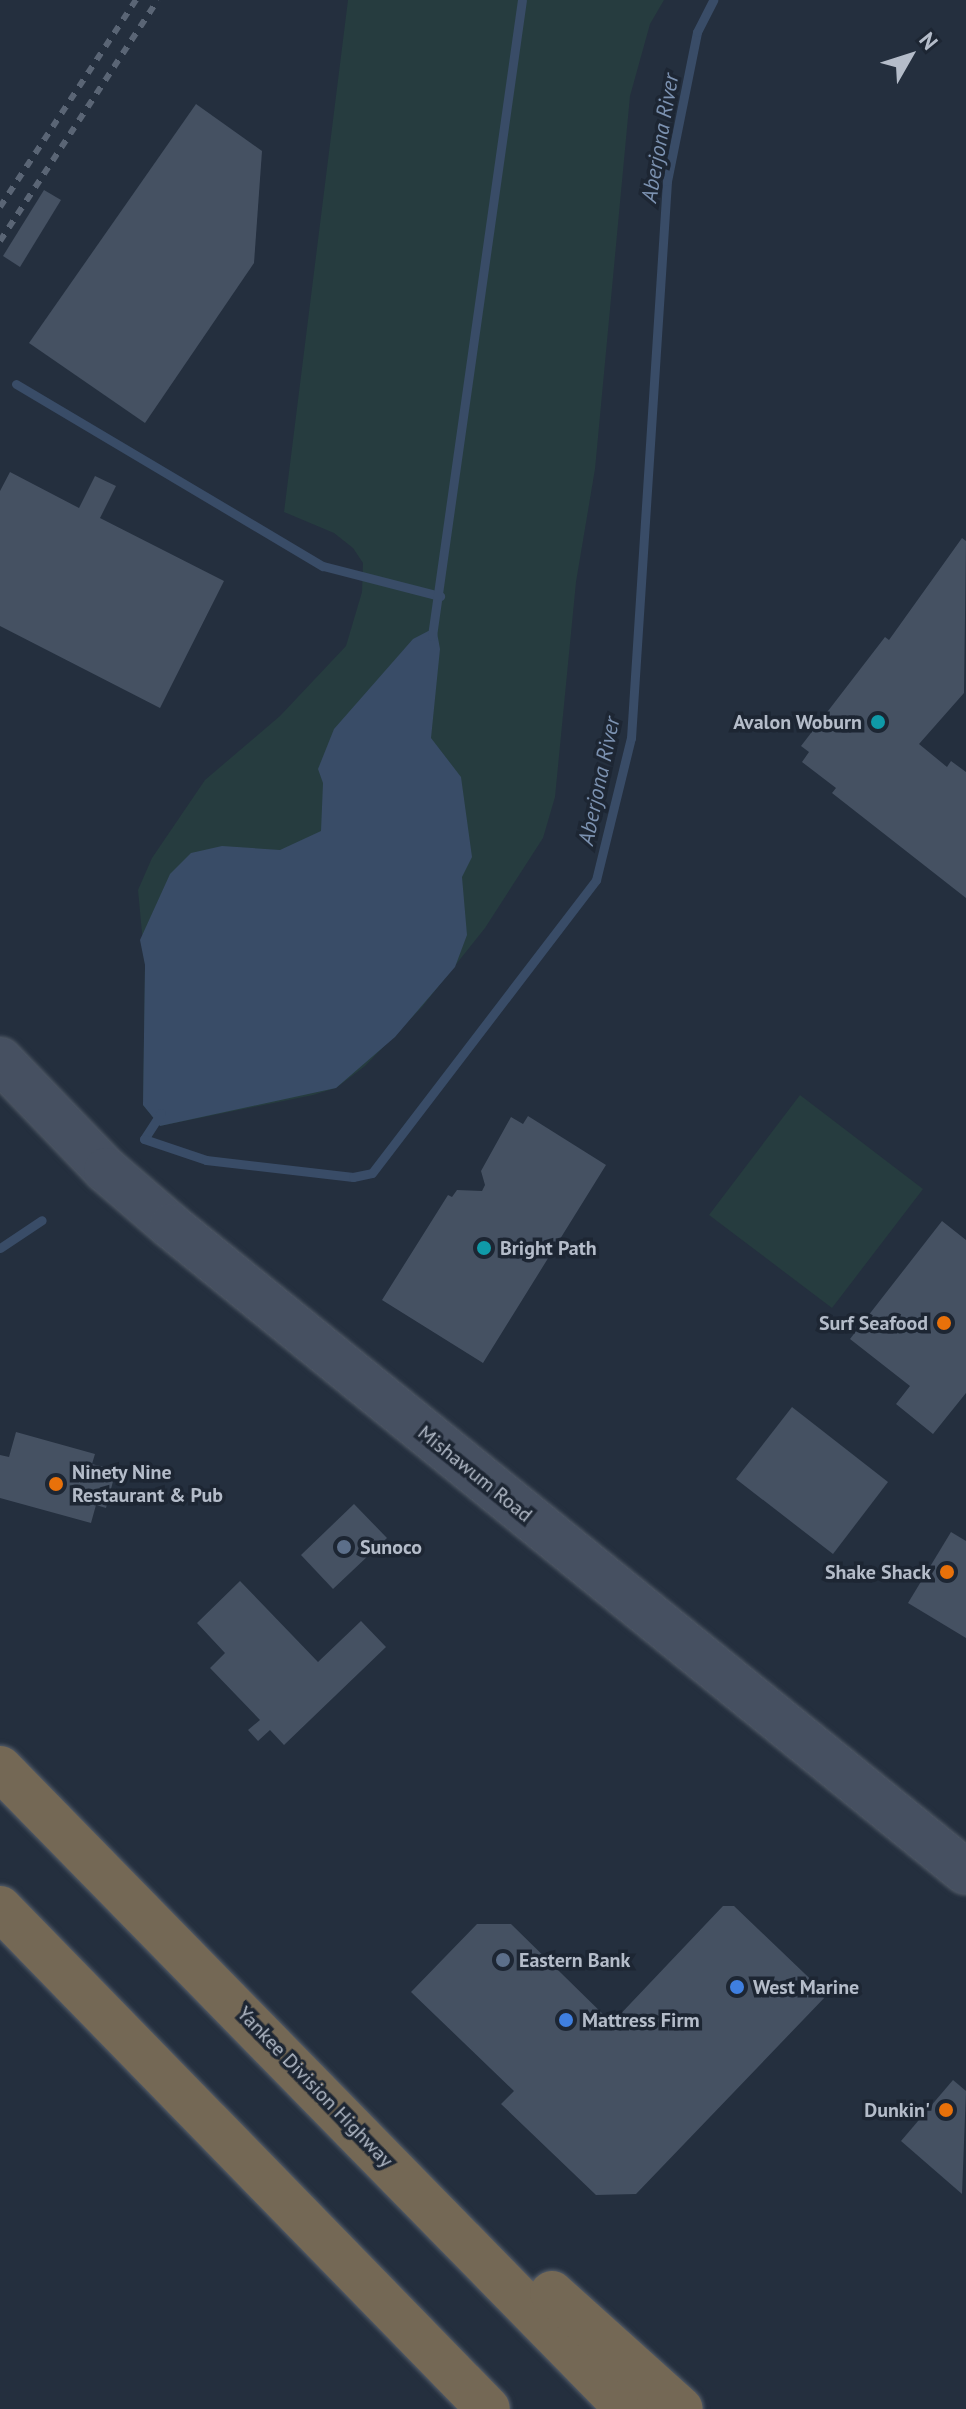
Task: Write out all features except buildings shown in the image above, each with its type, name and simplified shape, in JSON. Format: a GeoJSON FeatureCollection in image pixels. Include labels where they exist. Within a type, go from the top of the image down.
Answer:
{"type":"FeatureCollection","features":[{"type":"Feature","properties":{"kind":"highway","name":"Yankee Division Highway"},"geometry":{"type":"LineString","coordinates":[[0,1768],[627,2409]]}},
{"type":"Feature","properties":{"kind":"highway"},"geometry":{"type":"LineString","coordinates":[[0,1908],[488,2409]]}},
{"type":"Feature","properties":{"kind":"highway"},"geometry":{"type":"LineString","coordinates":[[237,2007],[681,2409]]}},
{"type":"Feature","properties":{"kind":"highway"},"geometry":{"type":"LineString","coordinates":[[290,2206],[450,2409]]}},
{"type":"Feature","properties":{"kind":"main road","name":"Mishawum Road"},"geometry":{"type":"LineString","coordinates":[[0,1060],[106,1170],[171,1226],[966,1872]]}},
{"type":"Feature","properties":{"kind":"green space"},"geometry":{"type":"Polygon","coordinates":[[[348,0],[664,0],[650,24],[630,96],[595,469],[576,582],[555,797],[543,838],[485,928],[422,1007],[365,1066],[336,1088],[313,1095],[160,1126],[143,1105],[145,965],[138,890],[152,858],[205,780],[280,716],[346,646],[362,592],[363,563],[353,548],[334,533],[284,512],[348,0]]]}},
{"type":"Feature","properties":{"kind":"green space"},"geometry":{"type":"Polygon","coordinates":[[[800,1095],[923,1189],[832,1308],[709,1215],[800,1095]]]}},
{"type":"Feature","properties":{"kind":"water"},"geometry":{"type":"Polygon","coordinates":[[[436,627],[440,649],[431,738],[461,777],[472,857],[462,877],[467,935],[455,967],[395,1037],[336,1088],[160,1126],[143,1105],[145,965],[140,940],[170,874],[191,853],[222,846],[280,850],[321,831],[323,783],[318,769],[334,729],[413,639],[436,627]]]}},
{"type":"Feature","properties":{"kind":"waterway"},"geometry":{"type":"LineString","coordinates":[[432,636],[522,0]]}},
{"type":"Feature","properties":{"kind":"waterway","name":"Aberjona River"},"geometry":{"type":"LineString","coordinates":[[161,1113],[144,1139],[206,1160],[353,1177],[372,1173],[596,880],[631,738],[667,181],[697,32],[713,0]]}},
{"type":"Feature","properties":{"kind":"waterway"},"geometry":{"type":"LineString","coordinates":[[16,384],[323,566],[440,596]]}},
{"type":"Feature","properties":{"kind":"waterway","name":"Aberjona River"},"geometry":{"type":"LineString","coordinates":[[0,1248],[42,1220]]}},
{"type":"Feature","properties":{"kind":"railway"},"geometry":{"type":"LineString","coordinates":[[0,207],[136,0]]}},
{"type":"Feature","properties":{"kind":"railway"},"geometry":{"type":"LineString","coordinates":[[0,241],[158,0]]}},
{"type":"Feature","properties":{"kind":"place","name":"Avalon Woburn"},"geometry":{"type":"Point","coordinates":[878,722]}},
{"type":"Feature","properties":{"kind":"place","name":"Bright Path"},"geometry":{"type":"Point","coordinates":[484,1248]}},
{"type":"Feature","properties":{"kind":"place","name":"Surf Seafood"},"geometry":{"type":"Point","coordinates":[944,1323]}},
{"type":"Feature","properties":{"kind":"place","name":"Ninety Nine Restaurant & Pub"},"geometry":{"type":"Point","coordinates":[56,1484]}},
{"type":"Feature","properties":{"kind":"place","name":"Sunoco"},"geometry":{"type":"Point","coordinates":[344,1547]}},
{"type":"Feature","properties":{"kind":"place","name":"Shake Shack"},"geometry":{"type":"Point","coordinates":[947,1572]}},
{"type":"Feature","properties":{"kind":"place","name":"Eastern Bank"},"geometry":{"type":"Point","coordinates":[503,1960]}},
{"type":"Feature","properties":{"kind":"place","name":"West Marine"},"geometry":{"type":"Point","coordinates":[737,1987]}},
{"type":"Feature","properties":{"kind":"place","name":"Mattress Firm"},"geometry":{"type":"Point","coordinates":[566,2020]}},
{"type":"Feature","properties":{"kind":"place","name":"Dunkin'"},"geometry":{"type":"Point","coordinates":[946,2110]}}]}
